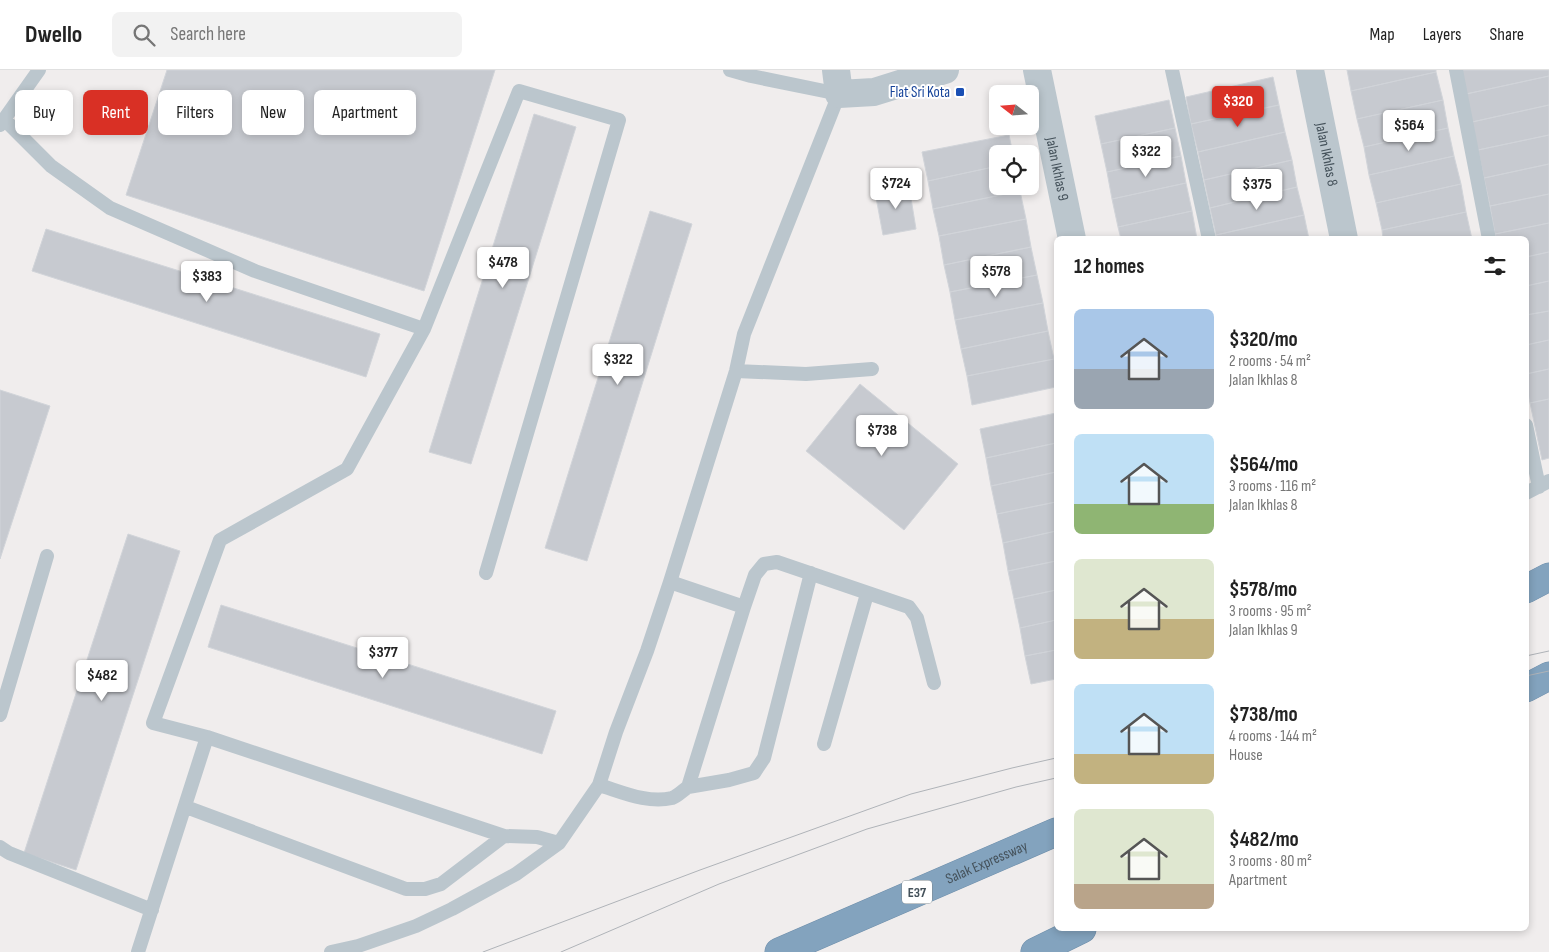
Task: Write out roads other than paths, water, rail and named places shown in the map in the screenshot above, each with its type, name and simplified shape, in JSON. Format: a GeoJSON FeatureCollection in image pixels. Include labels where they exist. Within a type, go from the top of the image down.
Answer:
{"type":"FeatureCollection","features":[{"type":"Feature","properties":{"kind":"highway"},"geometry":{"type":"LineString","coordinates":[[1529,587],[1549,577]]}},
{"type":"Feature","properties":{"kind":"highway"},"geometry":{"type":"LineString","coordinates":[[1529,686],[1549,676]]}},
{"type":"Feature","properties":{"kind":"highway","name":"Salak Expressway"},"geometry":{"type":"LineString","coordinates":[[779,952],[1054,833]]}},
{"type":"Feature","properties":{"kind":"highway"},"geometry":{"type":"LineString","coordinates":[[1034,952],[1078,931]]}},
{"type":"Feature","properties":{"kind":"street"},"geometry":{"type":"LineString","coordinates":[[838,82],[874,92],[945,70]]}},
{"type":"Feature","properties":{"kind":"street","name":"Jalan Ikhlas 9"},"geometry":{"type":"LineString","coordinates":[[1037,70],[1071,236]]}},
{"type":"Feature","properties":{"kind":"street","name":"Jalan Ikhlas 8"},"geometry":{"type":"LineString","coordinates":[[1310,70],[1343,236]]}},
{"type":"Feature","properties":{"kind":"lane"},"geometry":{"type":"LineString","coordinates":[[38,70],[2,122],[51,166],[110,208],[255,271],[424,329]]}},
{"type":"Feature","properties":{"kind":"lane"},"geometry":{"type":"LineString","coordinates":[[331,952],[358,946],[425,922],[516,874],[559,843],[599,785],[670,582],[736,370],[744,334],[838,82],[751,76],[730,70]]}},
{"type":"Feature","properties":{"kind":"lane"},"geometry":{"type":"LineString","coordinates":[[1172,70],[1208,236]]}},
{"type":"Feature","properties":{"kind":"lane"},"geometry":{"type":"LineString","coordinates":[[1456,70],[1488,236]]}},
{"type":"Feature","properties":{"kind":"lane"},"geometry":{"type":"LineString","coordinates":[[486,573],[619,120],[518,91],[424,329],[347,469],[220,540],[153,723],[207,737],[504,836],[537,837],[559,843]]}},
{"type":"Feature","properties":{"kind":"lane"},"geometry":{"type":"LineString","coordinates":[[736,370],[806,374],[872,369]]}},
{"type":"Feature","properties":{"kind":"lane"},"geometry":{"type":"LineString","coordinates":[[1529,440],[1538,487]]}},
{"type":"Feature","properties":{"kind":"lane"},"geometry":{"type":"LineString","coordinates":[[0,715],[48,556]]}},
{"type":"Feature","properties":{"kind":"lane"},"geometry":{"type":"LineString","coordinates":[[688,787],[744,607],[755,575],[764,564],[777,562],[909,607],[917,618],[934,683]]}},
{"type":"Feature","properties":{"kind":"lane"},"geometry":{"type":"LineString","coordinates":[[599,785],[638,797],[655,799],[674,798],[688,787],[729,780],[754,773],[764,758],[811,573]]}},
{"type":"Feature","properties":{"kind":"lane"},"geometry":{"type":"LineString","coordinates":[[670,582],[744,607]]}},
{"type":"Feature","properties":{"kind":"lane"},"geometry":{"type":"LineString","coordinates":[[824,744],[867,594]]}},
{"type":"Feature","properties":{"kind":"lane"},"geometry":{"type":"LineString","coordinates":[[138,952],[207,737]]}},
{"type":"Feature","properties":{"kind":"lane"},"geometry":{"type":"LineString","coordinates":[[186,807],[406,889],[425,889],[441,884],[504,836]]}},
{"type":"Feature","properties":{"kind":"lane"},"geometry":{"type":"LineString","coordinates":[[0,847],[9,853],[152,910]]}},
{"type":"Feature","properties":{"kind":"tram line"},"geometry":{"type":"LineString","coordinates":[[1529,655],[1549,651]]}},
{"type":"Feature","properties":{"kind":"tram line"},"geometry":{"type":"LineString","coordinates":[[1529,675],[1549,671]]}},
{"type":"Feature","properties":{"kind":"tram line"},"geometry":{"type":"LineString","coordinates":[[483,952],[700,870],[911,794],[1054,758]]}},
{"type":"Feature","properties":{"kind":"tram line"},"geometry":{"type":"LineString","coordinates":[[561,952],[719,884],[867,829],[1016,787],[1054,778]]}},
{"type":"Feature","properties":{"kind":"place","name":"Flat Sri Kota"},"geometry":{"type":"Point","coordinates":[960,92]}}]}
